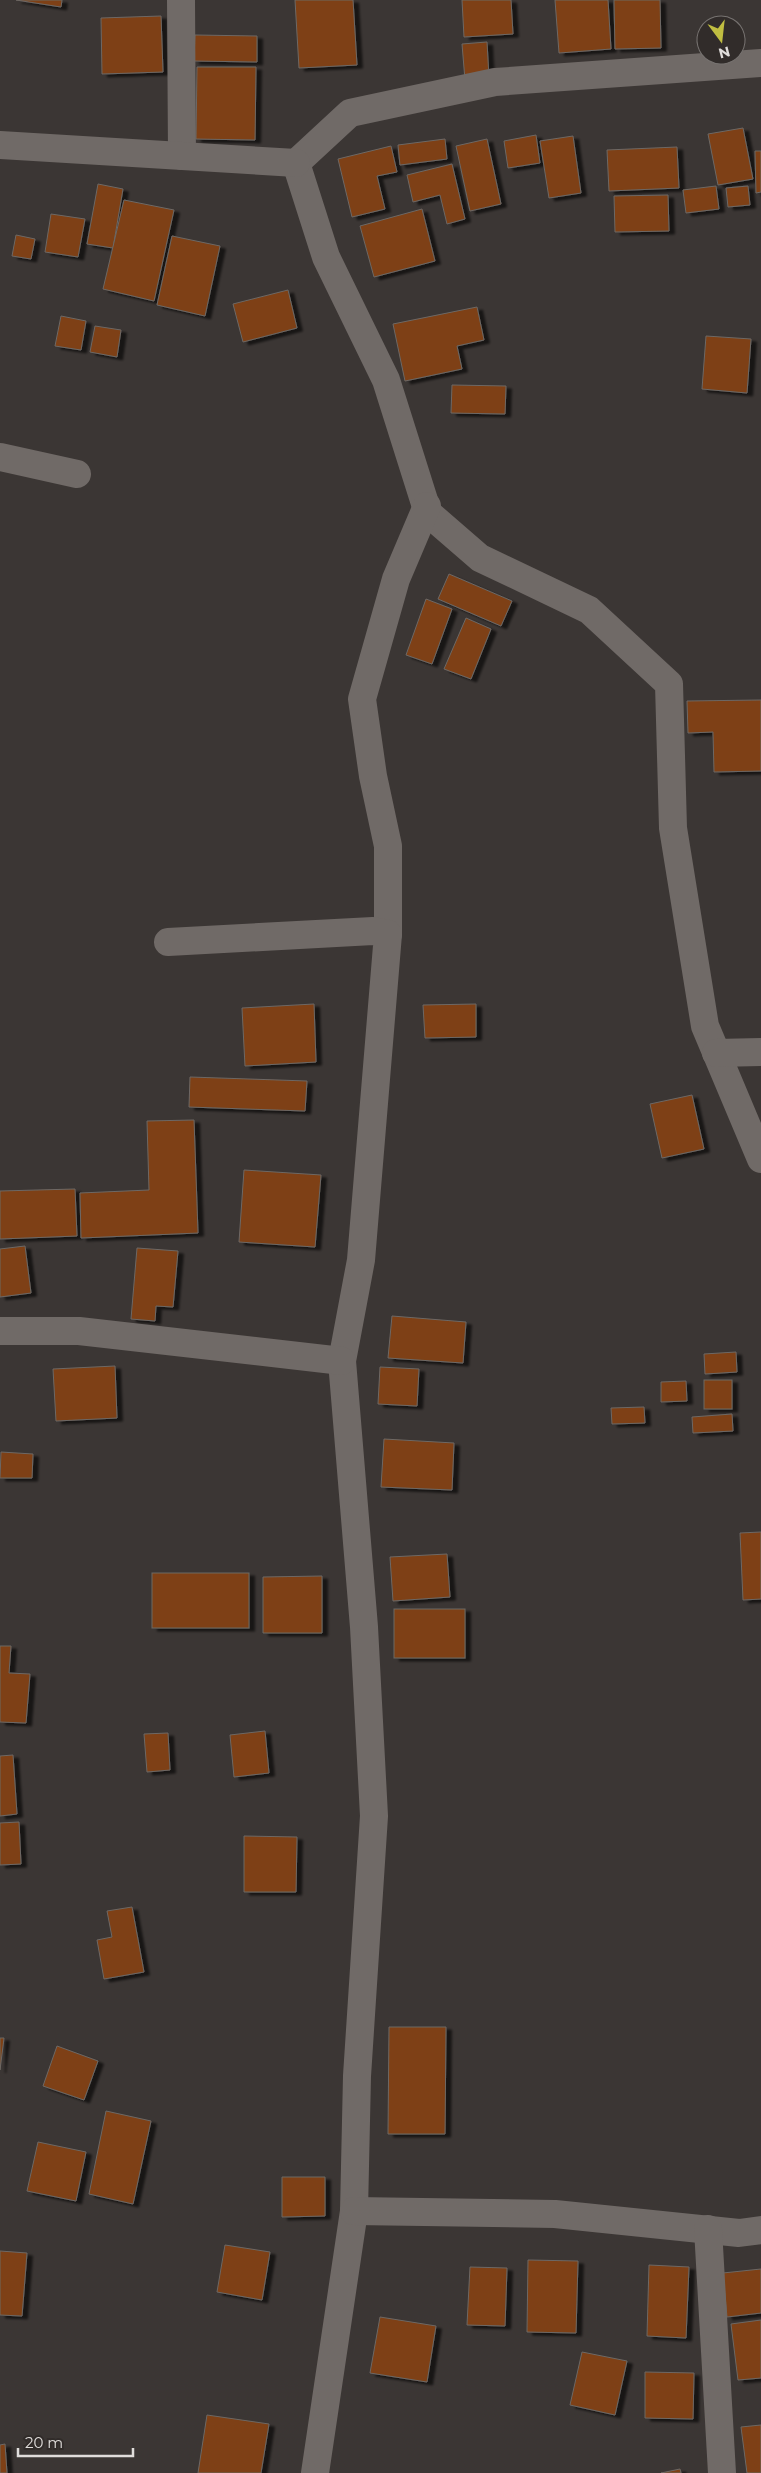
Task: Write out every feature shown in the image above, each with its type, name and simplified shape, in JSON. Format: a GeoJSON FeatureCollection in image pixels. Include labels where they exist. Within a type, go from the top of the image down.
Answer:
{"type":"FeatureCollection","features":[{"type":"Feature","properties":{"kind":"street"},"geometry":{"type":"LineString","coordinates":[[181,0],[182,156]]}},
{"type":"Feature","properties":{"kind":"street"},"geometry":{"type":"LineString","coordinates":[[0,145],[296,163],[350,113],[495,82],[761,63]]}},
{"type":"Feature","properties":{"kind":"street"},"geometry":{"type":"LineString","coordinates":[[296,163],[326,257],[386,380],[428,512],[480,558],[589,610],[669,684],[672,828],[705,1026],[761,1159]]}},
{"type":"Feature","properties":{"kind":"street"},"geometry":{"type":"LineString","coordinates":[[0,457],[77,474]]}},
{"type":"Feature","properties":{"kind":"street"},"geometry":{"type":"LineString","coordinates":[[315,2473],[354,2211],[358,2076],[374,1816],[364,1627],[342,1361],[361,1260],[388,934],[388,846],[373,776],[362,699],[396,579],[427,506]]}},
{"type":"Feature","properties":{"kind":"street"},"geometry":{"type":"LineString","coordinates":[[168,942],[373,931],[388,934]]}},
{"type":"Feature","properties":{"kind":"street"},"geometry":{"type":"LineString","coordinates":[[716,1052],[761,1052]]}},
{"type":"Feature","properties":{"kind":"street"},"geometry":{"type":"LineString","coordinates":[[0,1331],[79,1331],[342,1361]]}},
{"type":"Feature","properties":{"kind":"street"},"geometry":{"type":"LineString","coordinates":[[354,2211],[555,2214],[739,2233],[761,2230]]}},
{"type":"Feature","properties":{"kind":"street"},"geometry":{"type":"LineString","coordinates":[[708,2229],[722,2473]]}},
{"type":"Feature","properties":{"kind":"building"},"geometry":{"type":"Polygon","coordinates":[[[16,0],[62,0],[61,7],[16,0]]]}},
{"type":"Feature","properties":{"kind":"building"},"geometry":{"type":"Polygon","coordinates":[[[295,0],[353,0],[357,65],[299,68],[295,0]]]}},
{"type":"Feature","properties":{"kind":"building"},"geometry":{"type":"Polygon","coordinates":[[[462,0],[511,0],[513,34],[464,37],[462,0]]]}},
{"type":"Feature","properties":{"kind":"building"},"geometry":{"type":"Polygon","coordinates":[[[555,0],[608,0],[611,49],[559,53],[555,0]]]}},
{"type":"Feature","properties":{"kind":"building"},"geometry":{"type":"Polygon","coordinates":[[[614,0],[660,0],[661,48],[615,49],[614,0]]]}},
{"type":"Feature","properties":{"kind":"building"},"geometry":{"type":"Polygon","coordinates":[[[161,16],[163,72],[102,74],[101,18],[161,16]]]}},
{"type":"Feature","properties":{"kind":"building"},"geometry":{"type":"Polygon","coordinates":[[[195,35],[257,36],[257,62],[194,61],[195,35]]]}},
{"type":"Feature","properties":{"kind":"building"},"geometry":{"type":"Polygon","coordinates":[[[487,42],[489,78],[465,80],[462,44],[487,42]]]}},
{"type":"Feature","properties":{"kind":"building"},"geometry":{"type":"Polygon","coordinates":[[[197,67],[256,67],[255,140],[196,139],[197,67]]]}},
{"type":"Feature","properties":{"kind":"building"},"geometry":{"type":"Polygon","coordinates":[[[743,128],[753,179],[718,185],[708,134],[743,128]]]}},
{"type":"Feature","properties":{"kind":"building"},"geometry":{"type":"Polygon","coordinates":[[[536,135],[540,163],[508,168],[504,141],[536,135]]]}},
{"type":"Feature","properties":{"kind":"building"},"geometry":{"type":"Polygon","coordinates":[[[573,136],[581,193],[549,198],[540,141],[573,136]]]}},
{"type":"Feature","properties":{"kind":"building"},"geometry":{"type":"Polygon","coordinates":[[[445,139],[447,159],[400,165],[398,145],[445,139]]]}},
{"type":"Feature","properties":{"kind":"building"},"geometry":{"type":"Polygon","coordinates":[[[487,139],[501,204],[470,211],[456,146],[487,139]]]}},
{"type":"Feature","properties":{"kind":"building"},"geometry":{"type":"Polygon","coordinates":[[[391,146],[397,172],[377,176],[385,209],[352,217],[338,159],[391,146]]]}},
{"type":"Feature","properties":{"kind":"building"},"geometry":{"type":"Polygon","coordinates":[[[677,147],[679,188],[609,191],[607,150],[677,147]]]}},
{"type":"Feature","properties":{"kind":"building"},"geometry":{"type":"Polygon","coordinates":[[[755,151],[761,151],[761,192],[756,193],[755,151]]]}},
{"type":"Feature","properties":{"kind":"building"},"geometry":{"type":"Polygon","coordinates":[[[452,164],[465,219],[447,224],[440,195],[413,202],[407,175],[452,164]]]}},
{"type":"Feature","properties":{"kind":"building"},"geometry":{"type":"Polygon","coordinates":[[[98,184],[123,189],[113,248],[87,244],[98,184]]]}},
{"type":"Feature","properties":{"kind":"building"},"geometry":{"type":"Polygon","coordinates":[[[716,186],[719,209],[686,213],[683,190],[716,186]]]}},
{"type":"Feature","properties":{"kind":"building"},"geometry":{"type":"Polygon","coordinates":[[[748,186],[750,205],[728,207],[726,188],[748,186]]]}},
{"type":"Feature","properties":{"kind":"building"},"geometry":{"type":"Polygon","coordinates":[[[668,195],[669,231],[615,232],[614,196],[668,195]]]}},
{"type":"Feature","properties":{"kind":"building"},"geometry":{"type":"Polygon","coordinates":[[[124,200],[174,210],[154,301],[103,289],[124,200]]]}},
{"type":"Feature","properties":{"kind":"building"},"geometry":{"type":"Polygon","coordinates":[[[422,209],[435,261],[374,277],[360,226],[422,209]]]}},
{"type":"Feature","properties":{"kind":"building"},"geometry":{"type":"Polygon","coordinates":[[[51,214],[85,219],[78,257],[45,252],[51,214]]]}},
{"type":"Feature","properties":{"kind":"building"},"geometry":{"type":"Polygon","coordinates":[[[16,235],[35,239],[31,259],[12,256],[16,235]]]}},
{"type":"Feature","properties":{"kind":"building"},"geometry":{"type":"Polygon","coordinates":[[[172,236],[220,246],[205,316],[157,305],[172,236]]]}},
{"type":"Feature","properties":{"kind":"building"},"geometry":{"type":"Polygon","coordinates":[[[288,290],[297,328],[243,342],[233,304],[288,290]]]}},
{"type":"Feature","properties":{"kind":"building"},"geometry":{"type":"Polygon","coordinates":[[[477,307],[484,340],[457,346],[462,369],[405,381],[393,324],[477,307]]]}},
{"type":"Feature","properties":{"kind":"building"},"geometry":{"type":"Polygon","coordinates":[[[61,316],[86,321],[81,350],[55,346],[61,316]]]}},
{"type":"Feature","properties":{"kind":"building"},"geometry":{"type":"Polygon","coordinates":[[[95,326],[121,330],[117,357],[90,352],[95,326]]]}},
{"type":"Feature","properties":{"kind":"building"},"geometry":{"type":"Polygon","coordinates":[[[706,336],[751,339],[747,393],[702,389],[706,336]]]}},
{"type":"Feature","properties":{"kind":"building"},"geometry":{"type":"Polygon","coordinates":[[[452,385],[506,386],[505,414],[451,413],[452,385]]]}},
{"type":"Feature","properties":{"kind":"building"},"geometry":{"type":"Polygon","coordinates":[[[449,574],[512,601],[501,626],[438,599],[449,574]]]}},
{"type":"Feature","properties":{"kind":"building"},"geometry":{"type":"Polygon","coordinates":[[[426,599],[452,609],[432,664],[406,655],[426,599]]]}},
{"type":"Feature","properties":{"kind":"building"},"geometry":{"type":"Polygon","coordinates":[[[466,618],[491,629],[471,679],[444,669],[466,618]]]}},
{"type":"Feature","properties":{"kind":"building"},"geometry":{"type":"Polygon","coordinates":[[[761,700],[761,771],[714,772],[713,732],[688,733],[687,701],[761,700]]]}},
{"type":"Feature","properties":{"kind":"building"},"geometry":{"type":"Polygon","coordinates":[[[314,1004],[316,1062],[245,1066],[242,1008],[314,1004]]]}},
{"type":"Feature","properties":{"kind":"building"},"geometry":{"type":"Polygon","coordinates":[[[476,1004],[476,1037],[425,1038],[423,1005],[476,1004]]]}},
{"type":"Feature","properties":{"kind":"building"},"geometry":{"type":"Polygon","coordinates":[[[190,1077],[307,1081],[305,1111],[189,1107],[190,1077]]]}},
{"type":"Feature","properties":{"kind":"building"},"geometry":{"type":"Polygon","coordinates":[[[692,1095],[704,1149],[662,1158],[650,1104],[692,1095]]]}},
{"type":"Feature","properties":{"kind":"building"},"geometry":{"type":"Polygon","coordinates":[[[194,1120],[198,1233],[81,1238],[80,1193],[149,1190],[147,1121],[194,1120]]]}},
{"type":"Feature","properties":{"kind":"building"},"geometry":{"type":"Polygon","coordinates":[[[244,1170],[321,1175],[315,1247],[239,1242],[244,1170]]]}},
{"type":"Feature","properties":{"kind":"building"},"geometry":{"type":"Polygon","coordinates":[[[75,1189],[77,1236],[0,1239],[0,1191],[75,1189]]]}},
{"type":"Feature","properties":{"kind":"building"},"geometry":{"type":"Polygon","coordinates":[[[25,1246],[31,1293],[0,1297],[0,1249],[25,1246]]]}},
{"type":"Feature","properties":{"kind":"building"},"geometry":{"type":"Polygon","coordinates":[[[137,1248],[178,1251],[173,1307],[156,1306],[155,1321],[131,1319],[137,1248]]]}},
{"type":"Feature","properties":{"kind":"building"},"geometry":{"type":"Polygon","coordinates":[[[392,1316],[466,1322],[463,1363],[388,1358],[392,1316]]]}},
{"type":"Feature","properties":{"kind":"building"},"geometry":{"type":"Polygon","coordinates":[[[736,1352],[737,1372],[705,1374],[704,1354],[736,1352]]]}},
{"type":"Feature","properties":{"kind":"building"},"geometry":{"type":"Polygon","coordinates":[[[115,1366],[117,1418],[56,1421],[53,1369],[115,1366]]]}},
{"type":"Feature","properties":{"kind":"building"},"geometry":{"type":"Polygon","coordinates":[[[380,1367],[419,1369],[417,1406],[378,1404],[380,1367]]]}},
{"type":"Feature","properties":{"kind":"building"},"geometry":{"type":"Polygon","coordinates":[[[704,1380],[732,1380],[732,1409],[704,1409],[704,1380]]]}},
{"type":"Feature","properties":{"kind":"building"},"geometry":{"type":"Polygon","coordinates":[[[686,1381],[687,1401],[661,1402],[661,1382],[686,1381]]]}},
{"type":"Feature","properties":{"kind":"building"},"geometry":{"type":"Polygon","coordinates":[[[644,1407],[645,1423],[612,1424],[611,1408],[644,1407]]]}},
{"type":"Feature","properties":{"kind":"building"},"geometry":{"type":"Polygon","coordinates":[[[732,1414],[733,1431],[693,1433],[692,1417],[732,1414]]]}},
{"type":"Feature","properties":{"kind":"building"},"geometry":{"type":"Polygon","coordinates":[[[384,1439],[454,1443],[452,1490],[381,1487],[384,1439]]]}},
{"type":"Feature","properties":{"kind":"building"},"geometry":{"type":"Polygon","coordinates":[[[1,1452],[33,1454],[32,1478],[0,1478],[1,1452]]]}},
{"type":"Feature","properties":{"kind":"building"},"geometry":{"type":"Polygon","coordinates":[[[761,1532],[761,1599],[743,1600],[740,1533],[761,1532]]]}},
{"type":"Feature","properties":{"kind":"building"},"geometry":{"type":"Polygon","coordinates":[[[447,1554],[450,1597],[393,1601],[390,1557],[447,1554]]]}},
{"type":"Feature","properties":{"kind":"building"},"geometry":{"type":"Polygon","coordinates":[[[152,1573],[249,1573],[249,1628],[152,1628],[152,1573]]]}},
{"type":"Feature","properties":{"kind":"building"},"geometry":{"type":"Polygon","coordinates":[[[322,1576],[322,1633],[263,1633],[263,1577],[322,1576]]]}},
{"type":"Feature","properties":{"kind":"building"},"geometry":{"type":"Polygon","coordinates":[[[394,1609],[465,1609],[465,1658],[394,1658],[394,1609]]]}},
{"type":"Feature","properties":{"kind":"building"},"geometry":{"type":"Polygon","coordinates":[[[0,1646],[11,1646],[9,1673],[30,1674],[26,1723],[0,1722],[0,1646]]]}},
{"type":"Feature","properties":{"kind":"building"},"geometry":{"type":"Polygon","coordinates":[[[265,1731],[269,1773],[234,1777],[230,1735],[265,1731]]]}},
{"type":"Feature","properties":{"kind":"building"},"geometry":{"type":"Polygon","coordinates":[[[168,1733],[170,1770],[147,1772],[144,1734],[168,1733]]]}},
{"type":"Feature","properties":{"kind":"building"},"geometry":{"type":"Polygon","coordinates":[[[13,1755],[17,1814],[0,1816],[0,1756],[13,1755]]]}},
{"type":"Feature","properties":{"kind":"building"},"geometry":{"type":"Polygon","coordinates":[[[19,1822],[21,1864],[0,1865],[0,1823],[19,1822]]]}},
{"type":"Feature","properties":{"kind":"building"},"geometry":{"type":"Polygon","coordinates":[[[244,1836],[297,1837],[296,1892],[244,1892],[244,1836]]]}},
{"type":"Feature","properties":{"kind":"building"},"geometry":{"type":"Polygon","coordinates":[[[132,1907],[144,1972],[104,1979],[97,1940],[112,1937],[107,1911],[132,1907]]]}},
{"type":"Feature","properties":{"kind":"building"},"geometry":{"type":"Polygon","coordinates":[[[389,2027],[446,2027],[445,2134],[388,2134],[389,2027]]]}},
{"type":"Feature","properties":{"kind":"building"},"geometry":{"type":"Polygon","coordinates":[[[0,2038],[4,2038],[0,2070],[0,2038]]]}},
{"type":"Feature","properties":{"kind":"building"},"geometry":{"type":"Polygon","coordinates":[[[57,2046],[98,2061],[84,2100],[43,2086],[57,2046]]]}},
{"type":"Feature","properties":{"kind":"building"},"geometry":{"type":"Polygon","coordinates":[[[106,2111],[151,2121],[133,2204],[89,2194],[106,2111]]]}},
{"type":"Feature","properties":{"kind":"building"},"geometry":{"type":"Polygon","coordinates":[[[38,2142],[86,2152],[76,2201],[27,2191],[38,2142]]]}},
{"type":"Feature","properties":{"kind":"building"},"geometry":{"type":"Polygon","coordinates":[[[282,2177],[325,2177],[325,2216],[282,2217],[282,2177]]]}},
{"type":"Feature","properties":{"kind":"building"},"geometry":{"type":"Polygon","coordinates":[[[225,2245],[270,2252],[262,2300],[217,2292],[225,2245]]]}},
{"type":"Feature","properties":{"kind":"building"},"geometry":{"type":"Polygon","coordinates":[[[0,2251],[27,2253],[22,2316],[0,2315],[0,2251]]]}},
{"type":"Feature","properties":{"kind":"building"},"geometry":{"type":"Polygon","coordinates":[[[528,2260],[578,2261],[576,2333],[527,2332],[528,2260]]]}},
{"type":"Feature","properties":{"kind":"building"},"geometry":{"type":"Polygon","coordinates":[[[649,2265],[689,2267],[686,2338],[647,2336],[649,2265]]]}},
{"type":"Feature","properties":{"kind":"building"},"geometry":{"type":"Polygon","coordinates":[[[470,2267],[507,2268],[505,2326],[467,2325],[470,2267]]]}},
{"type":"Feature","properties":{"kind":"building"},"geometry":{"type":"Polygon","coordinates":[[[761,2269],[761,2313],[727,2317],[723,2273],[761,2269]]]}},
{"type":"Feature","properties":{"kind":"building"},"geometry":{"type":"Polygon","coordinates":[[[380,2317],[436,2326],[427,2382],[370,2373],[380,2317]]]}},
{"type":"Feature","properties":{"kind":"building"},"geometry":{"type":"Polygon","coordinates":[[[761,2320],[761,2378],[738,2380],[731,2324],[761,2320]]]}},
{"type":"Feature","properties":{"kind":"building"},"geometry":{"type":"Polygon","coordinates":[[[582,2352],[627,2361],[615,2415],[570,2405],[582,2352]]]}},
{"type":"Feature","properties":{"kind":"building"},"geometry":{"type":"Polygon","coordinates":[[[645,2372],[694,2373],[693,2419],[645,2418],[645,2372]]]}},
{"type":"Feature","properties":{"kind":"building"},"geometry":{"type":"Polygon","coordinates":[[[207,2415],[269,2424],[261,2473],[198,2473],[207,2415]]]}},
{"type":"Feature","properties":{"kind":"building"},"geometry":{"type":"Polygon","coordinates":[[[761,2425],[761,2473],[747,2473],[741,2427],[761,2425]]]}},
{"type":"Feature","properties":{"kind":"building"},"geometry":{"type":"Polygon","coordinates":[[[5,2444],[7,2473],[0,2473],[0,2445],[5,2444]]]}},
{"type":"Feature","properties":{"kind":"building"},"geometry":{"type":"Polygon","coordinates":[[[680,2469],[681,2473],[661,2473],[680,2469]]]}}]}
